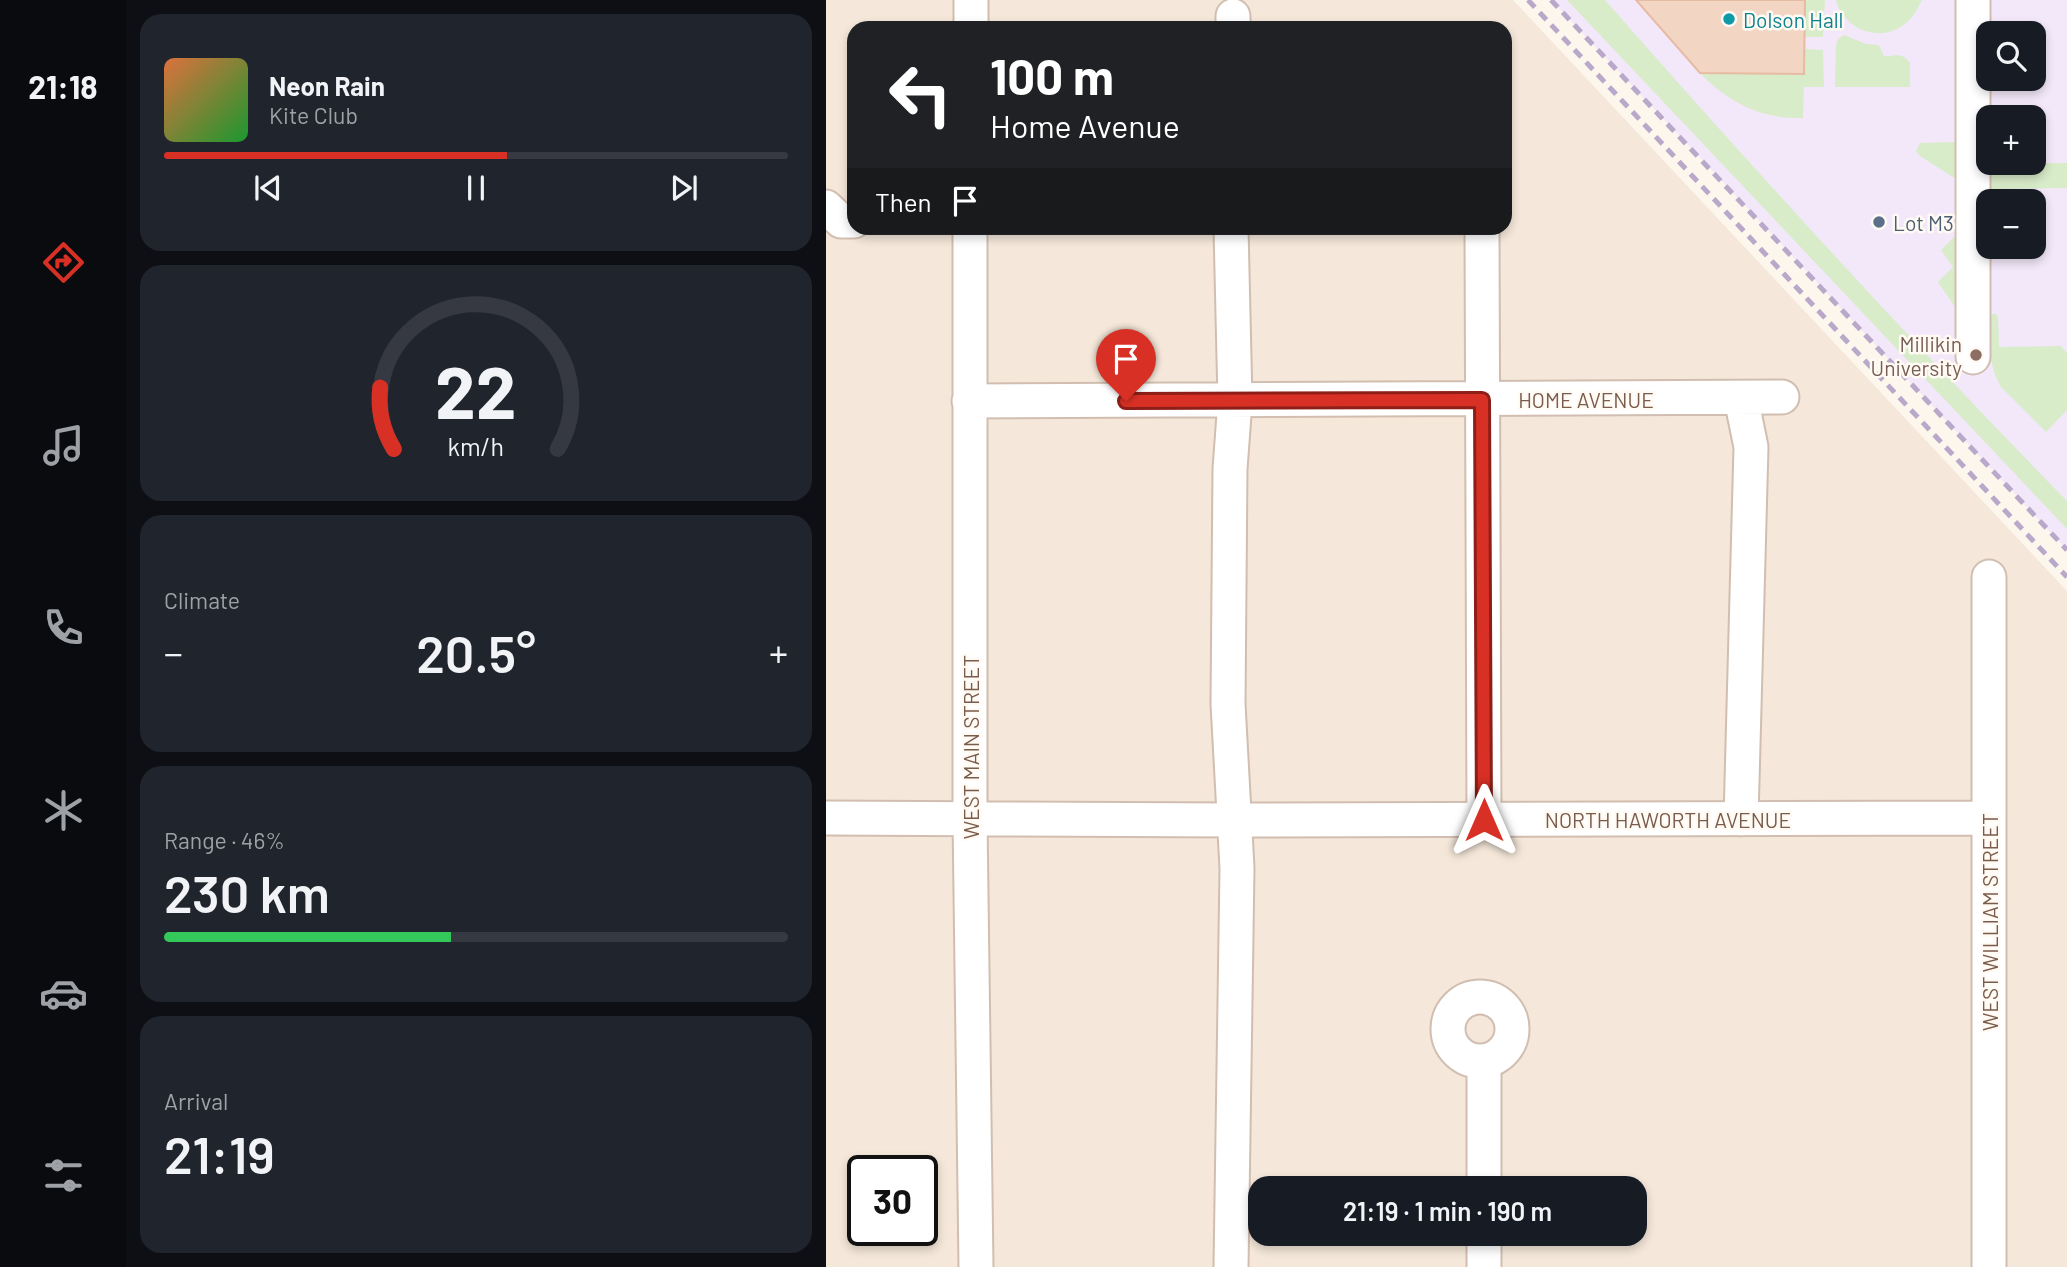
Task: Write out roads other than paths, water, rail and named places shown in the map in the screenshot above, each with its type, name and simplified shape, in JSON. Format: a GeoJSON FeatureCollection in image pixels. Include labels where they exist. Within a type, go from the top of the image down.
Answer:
{"type":"FeatureCollection","features":[{"type":"Feature","properties":{"kind":"street"},"geometry":{"type":"LineString","coordinates":[[971,0],[971,21]]}},
{"type":"Feature","properties":{"kind":"street"},"geometry":{"type":"LineString","coordinates":[[1973,0],[1973,357]]}},
{"type":"Feature","properties":{"kind":"street"},"geometry":{"type":"LineString","coordinates":[[826,207],[841,221],[847,221]]}},
{"type":"Feature","properties":{"kind":"street","name":"WEST MAIN STREET"},"geometry":{"type":"LineString","coordinates":[[970,235],[970,820],[976,1267]]}},
{"type":"Feature","properties":{"kind":"street"},"geometry":{"type":"LineString","coordinates":[[1231,235],[1235,401],[1230,469],[1228,704],[1235,820],[1236,1014],[1231,1267]]}},
{"type":"Feature","properties":{"kind":"street"},"geometry":{"type":"LineString","coordinates":[[1482,235],[1484,820]]}},
{"type":"Feature","properties":{"kind":"street","name":"HOME AVENUE"},"geometry":{"type":"LineString","coordinates":[[969,401],[1782,397]]}},
{"type":"Feature","properties":{"kind":"street"},"geometry":{"type":"LineString","coordinates":[[1741,398],[1751,447],[1741,818]]}},
{"type":"Feature","properties":{"kind":"street","name":"WEST WILLIAM STREET"},"geometry":{"type":"LineString","coordinates":[[1989,577],[1989,1267]]}},
{"type":"Feature","properties":{"kind":"street","name":"NORTH HAWORTH AVENUE"},"geometry":{"type":"LineString","coordinates":[[826,818],[1988,818]]}},
{"type":"Feature","properties":{"kind":"street"},"geometry":{"type":"LineString","coordinates":[[1484,1061],[1484,1176]]}},
{"type":"Feature","properties":{"kind":"street"},"geometry":{"type":"LineString","coordinates":[[1484,1246],[1484,1267]]}},
{"type":"Feature","properties":{"kind":"railway"},"geometry":{"type":"LineString","coordinates":[[1528,0],[2067,577]]}},
{"type":"Feature","properties":{"kind":"railway"},"geometry":{"type":"LineString","coordinates":[[1551,0],[2067,550]]}},
{"type":"Feature","properties":{"kind":"place","name":"Dolson Hall"},"geometry":{"type":"Point","coordinates":[1729,19]}},
{"type":"Feature","properties":{"kind":"place","name":"Lot M3"},"geometry":{"type":"Point","coordinates":[1879,222]}},
{"type":"Feature","properties":{"kind":"place","name":"Millikin University"},"geometry":{"type":"Point","coordinates":[1976,355]}}]}
